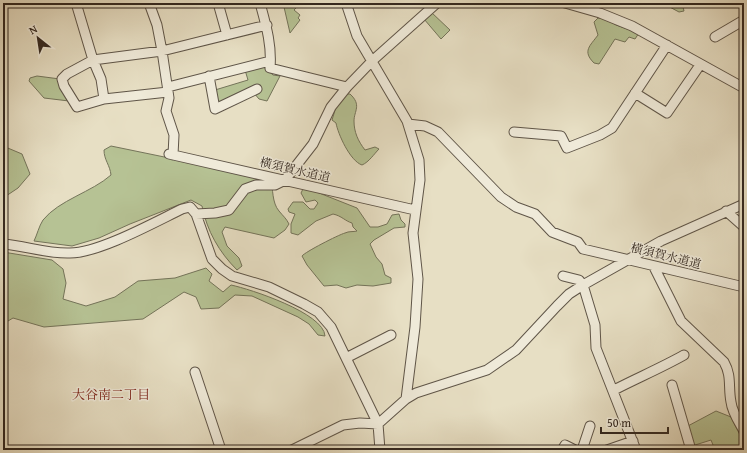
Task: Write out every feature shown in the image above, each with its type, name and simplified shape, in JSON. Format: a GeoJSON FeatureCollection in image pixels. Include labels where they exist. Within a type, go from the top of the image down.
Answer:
{"type":"FeatureCollection","features":[{"type":"Feature","properties":{"kind":"street"},"geometry":{"type":"LineString","coordinates":[[76,3],[93,60],[101,79],[104,99]]}},
{"type":"Feature","properties":{"kind":"street"},"geometry":{"type":"LineString","coordinates":[[149,3],[157,24],[168,89]]}},
{"type":"Feature","properties":{"kind":"street"},"geometry":{"type":"LineString","coordinates":[[218,3],[227,34]]}},
{"type":"Feature","properties":{"kind":"street"},"geometry":{"type":"LineString","coordinates":[[260,3],[272,54],[270,68],[347,87]]}},
{"type":"Feature","properties":{"kind":"street"},"geometry":{"type":"LineString","coordinates":[[346,3],[358,36],[408,124],[417,149],[420,171],[419,194],[415,210],[413,242],[418,278],[415,327],[406,399]]}},
{"type":"Feature","properties":{"kind":"street"},"geometry":{"type":"LineString","coordinates":[[196,214],[215,213],[229,210],[245,189],[256,185],[275,185],[284,180],[313,144],[331,107],[347,87],[372,61],[438,3]]}},
{"type":"Feature","properties":{"kind":"street"},"geometry":{"type":"LineString","coordinates":[[565,3],[612,17],[667,45],[700,65],[729,78],[744,88]]}},
{"type":"Feature","properties":{"kind":"street"},"geometry":{"type":"LineString","coordinates":[[715,37],[744,20]]}},
{"type":"Feature","properties":{"kind":"street"},"geometry":{"type":"LineString","coordinates":[[266,25],[162,51],[93,60],[67,74],[62,79],[64,86],[77,107],[104,99],[168,89],[210,76],[270,61]]}},
{"type":"Feature","properties":{"kind":"street"},"geometry":{"type":"LineString","coordinates":[[514,132],[561,136],[567,148],[600,135],[612,128],[667,45]]}},
{"type":"Feature","properties":{"kind":"street"},"geometry":{"type":"LineString","coordinates":[[635,93],[667,113],[700,65]]}},
{"type":"Feature","properties":{"kind":"street"},"geometry":{"type":"LineString","coordinates":[[210,76],[215,109],[257,89]]}},
{"type":"Feature","properties":{"kind":"street","name":"横須賀水道道"},"geometry":{"type":"LineString","coordinates":[[168,89],[166,111],[174,136],[171,154],[415,210]]}},
{"type":"Feature","properties":{"kind":"street","name":"横須賀水道道"},"geometry":{"type":"LineString","coordinates":[[408,124],[426,126],[438,132],[501,197],[516,207],[535,214],[552,232],[578,242],[583,249],[629,259],[654,267],[744,287]]}},
{"type":"Feature","properties":{"kind":"street"},"geometry":{"type":"LineString","coordinates":[[292,450],[342,425],[360,423],[378,424],[406,399],[434,386],[488,370],[503,360],[528,338],[561,302],[583,285],[675,234],[744,204]]}},
{"type":"Feature","properties":{"kind":"street"},"geometry":{"type":"LineString","coordinates":[[3,244],[58,253],[78,253],[102,246],[182,209],[190,207],[196,214],[212,259],[222,269],[232,276],[269,288],[318,312],[331,327],[378,424],[380,450]]}},
{"type":"Feature","properties":{"kind":"street"},"geometry":{"type":"LineString","coordinates":[[726,211],[744,227]]}},
{"type":"Feature","properties":{"kind":"street"},"geometry":{"type":"LineString","coordinates":[[654,267],[681,321],[724,362],[728,368],[730,378],[730,402],[744,431]]}},
{"type":"Feature","properties":{"kind":"street"},"geometry":{"type":"LineString","coordinates":[[563,276],[579,280],[583,285],[595,325],[596,348],[635,446],[607,450]]}},
{"type":"Feature","properties":{"kind":"street"},"geometry":{"type":"LineString","coordinates":[[346,358],[391,336]]}},
{"type":"Feature","properties":{"kind":"street"},"geometry":{"type":"LineString","coordinates":[[614,390],[648,372],[656,371],[684,355]]}},
{"type":"Feature","properties":{"kind":"street"},"geometry":{"type":"LineString","coordinates":[[195,372],[221,450]]}},
{"type":"Feature","properties":{"kind":"street"},"geometry":{"type":"LineString","coordinates":[[672,385],[691,450]]}},
{"type":"Feature","properties":{"kind":"street"},"geometry":{"type":"LineString","coordinates":[[582,450],[590,426]]}},
{"type":"Feature","properties":{"kind":"street"},"geometry":{"type":"LineString","coordinates":[[563,448],[575,450]]}},
{"type":"Feature","properties":{"kind":"green space"},"geometry":{"type":"Polygon","coordinates":[[[282,3],[292,3],[297,7],[294,10],[300,15],[298,18],[300,20],[290,33],[284,7],[282,3]]]}},
{"type":"Feature","properties":{"kind":"green space"},"geometry":{"type":"Polygon","coordinates":[[[658,3],[682,3],[684,11],[679,12],[666,5],[658,3]]]}},
{"type":"Feature","properties":{"kind":"green space"},"geometry":{"type":"Polygon","coordinates":[[[431,12],[450,30],[441,39],[424,19],[431,12]]]}},
{"type":"Feature","properties":{"kind":"green space"},"geometry":{"type":"Polygon","coordinates":[[[598,18],[606,19],[616,25],[639,33],[635,39],[629,37],[625,42],[615,39],[599,64],[594,63],[588,55],[588,49],[598,35],[594,22],[598,18]]]}},
{"type":"Feature","properties":{"kind":"green space"},"geometry":{"type":"Polygon","coordinates":[[[262,65],[273,75],[280,76],[267,101],[259,99],[254,93],[217,103],[215,90],[248,80],[245,70],[262,65]]]}},
{"type":"Feature","properties":{"kind":"green space"},"geometry":{"type":"Polygon","coordinates":[[[37,76],[60,79],[69,101],[44,98],[29,81],[30,78],[37,76]]]}},
{"type":"Feature","properties":{"kind":"green space"},"geometry":{"type":"Polygon","coordinates":[[[345,94],[350,94],[356,101],[357,105],[354,125],[360,143],[365,150],[375,147],[379,149],[365,164],[362,165],[349,153],[339,134],[336,123],[332,120],[336,107],[345,94]]]}},
{"type":"Feature","properties":{"kind":"green space"},"geometry":{"type":"Polygon","coordinates":[[[3,146],[22,154],[30,174],[18,188],[3,198],[3,146]]]}},
{"type":"Feature","properties":{"kind":"green space"},"geometry":{"type":"Polygon","coordinates":[[[111,146],[271,179],[275,204],[289,224],[285,230],[274,238],[225,227],[222,232],[227,246],[239,258],[242,266],[237,270],[215,241],[207,224],[202,206],[191,200],[99,238],[72,246],[34,241],[43,220],[50,213],[111,175],[104,150],[111,146]]]}},
{"type":"Feature","properties":{"kind":"green space"},"geometry":{"type":"Polygon","coordinates":[[[304,187],[357,208],[370,227],[378,227],[387,224],[392,215],[399,214],[401,220],[405,224],[405,227],[394,228],[370,244],[376,257],[382,264],[385,275],[391,278],[391,283],[373,286],[357,285],[346,288],[337,285],[324,286],[307,265],[302,256],[315,247],[346,232],[357,231],[353,227],[352,223],[333,214],[316,221],[298,235],[291,233],[291,224],[295,214],[289,212],[288,209],[293,202],[303,202],[310,209],[314,209],[318,203],[315,200],[306,202],[301,193],[304,187]]]}},
{"type":"Feature","properties":{"kind":"green space"},"geometry":{"type":"Polygon","coordinates":[[[3,252],[52,260],[63,269],[66,283],[63,299],[86,306],[115,297],[138,281],[175,278],[206,268],[212,274],[209,281],[223,292],[231,285],[254,291],[285,303],[313,319],[321,327],[325,336],[318,335],[309,324],[298,317],[252,296],[235,295],[219,308],[201,309],[196,297],[184,292],[143,319],[44,327],[13,318],[3,324],[3,252]]]}},
{"type":"Feature","properties":{"kind":"green space"},"geometry":{"type":"Polygon","coordinates":[[[716,411],[731,417],[744,443],[744,450],[715,450],[711,440],[692,446],[686,427],[716,411]]]}},
{"type":"Feature","properties":{"kind":"district","name":"大谷南二丁目"},"geometry":{"type":"Point","coordinates":[111,394]}}]}
